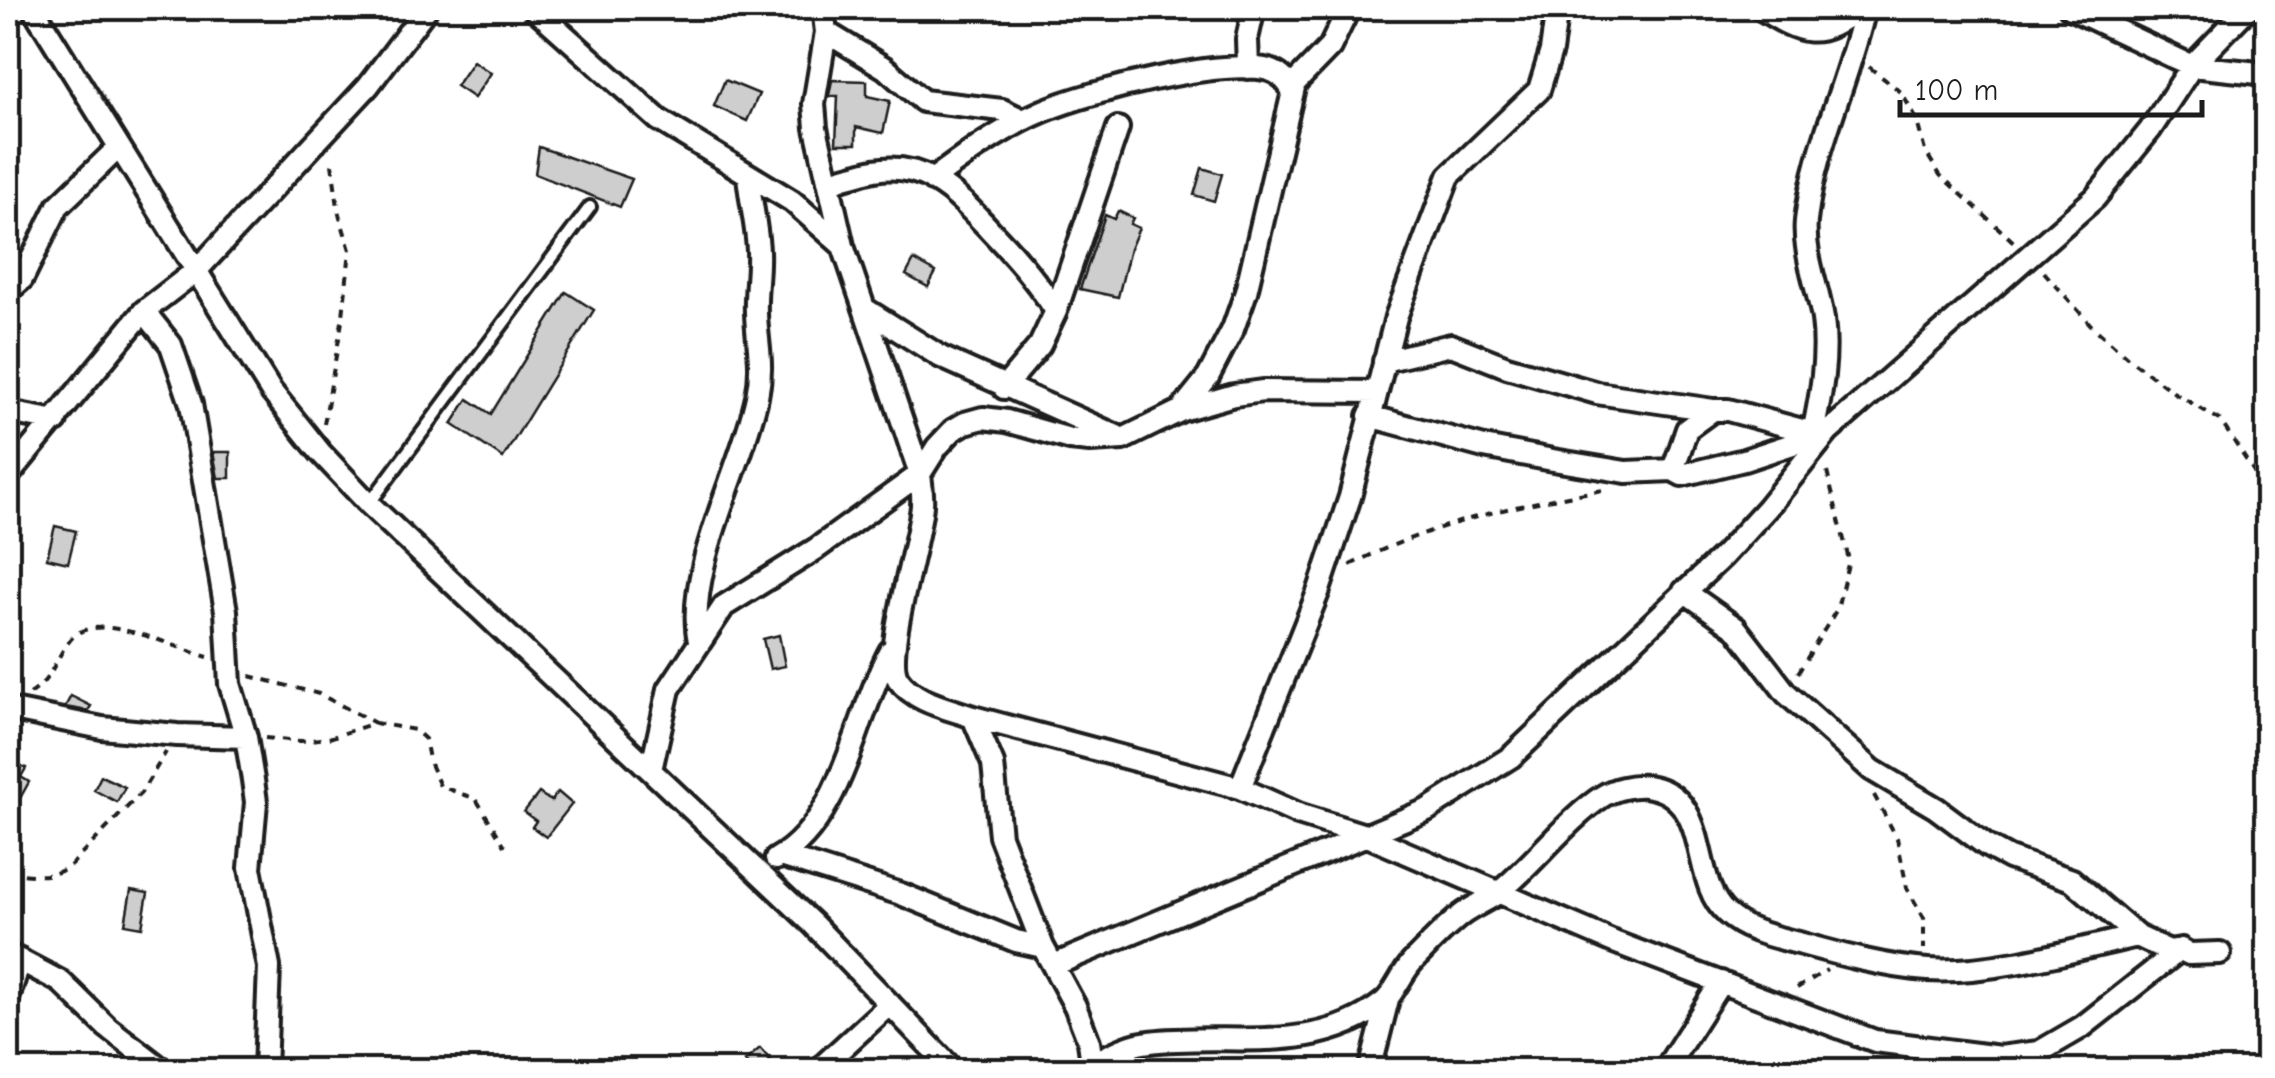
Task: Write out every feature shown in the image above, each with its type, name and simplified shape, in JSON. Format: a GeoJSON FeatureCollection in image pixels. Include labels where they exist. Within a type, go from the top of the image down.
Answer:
{"type":"FeatureCollection","features":[{"type":"Feature","properties":{"kind":"street"},"geometry":{"type":"LineString","coordinates":[[33,8],[271,391],[320,452],[369,504],[756,868],[952,1070]]}},
{"type":"Feature","properties":{"kind":"street"},"geometry":{"type":"LineString","coordinates":[[8,476],[144,311],[197,270],[368,86],[427,8]]}},
{"type":"Feature","properties":{"kind":"street"},"geometry":{"type":"LineString","coordinates":[[534,8],[659,120],[792,201],[843,246]]}},
{"type":"Feature","properties":{"kind":"street"},"geometry":{"type":"LineString","coordinates":[[823,8],[826,32],[814,104],[816,128],[843,246],[920,474],[922,505],[894,667],[905,686],[922,699],[973,717],[1240,788],[1298,814],[1365,836],[1614,942],[1875,1041],[2000,1058],[2009,1064],[2066,1038],[2181,949]]}},
{"type":"Feature","properties":{"kind":"street"},"geometry":{"type":"LineString","coordinates":[[1248,68],[1247,39],[1254,8]]}},
{"type":"Feature","properties":{"kind":"street"},"geometry":{"type":"LineString","coordinates":[[1182,410],[1208,377],[1233,329],[1246,292],[1292,90],[1330,47],[1349,8]]}},
{"type":"Feature","properties":{"kind":"street"},"geometry":{"type":"LineString","coordinates":[[1240,788],[1319,590],[1350,497],[1368,416],[1412,271],[1449,176],[1540,90],[1557,8]]}},
{"type":"Feature","properties":{"kind":"street"},"geometry":{"type":"LineString","coordinates":[[1760,8],[1789,26],[1810,32],[1835,26],[1861,8]]}},
{"type":"Feature","properties":{"kind":"street"},"geometry":{"type":"LineString","coordinates":[[1818,436],[1825,342],[1806,226],[1816,162],[1854,54],[1861,8]]}},
{"type":"Feature","properties":{"kind":"street"},"geometry":{"type":"LineString","coordinates":[[2070,8],[2192,66],[2268,74]]}},
{"type":"Feature","properties":{"kind":"street"},"geometry":{"type":"LineString","coordinates":[[781,856],[941,908],[1048,956],[1428,810],[1511,758],[1723,556],[1767,508],[1818,436],[2031,257],[2095,198],[2150,130],[2192,66],[2248,8]]}},
{"type":"Feature","properties":{"kind":"street"},"geometry":{"type":"LineString","coordinates":[[826,32],[885,68],[923,100],[1002,110],[1024,120]]}},
{"type":"Feature","properties":{"kind":"street"},"geometry":{"type":"LineString","coordinates":[[932,180],[1024,120],[1068,102],[1133,84],[1248,68],[1280,74],[1292,90]]}},
{"type":"Feature","properties":{"kind":"street"},"geometry":{"type":"LineString","coordinates":[[1004,388],[1040,345],[1056,311],[1118,128]]}},
{"type":"Feature","properties":{"kind":"street"},"geometry":{"type":"LineString","coordinates":[[8,285],[14,286],[22,279],[46,223],[58,206],[118,148]]}},
{"type":"Feature","properties":{"kind":"street"},"geometry":{"type":"LineString","coordinates":[[830,184],[878,168],[906,169],[955,192],[1032,273],[1056,311]]}},
{"type":"Feature","properties":{"kind":"street"},"geometry":{"type":"LineString","coordinates":[[700,642],[696,606],[717,525],[748,434],[761,372],[756,311],[758,249],[748,174]]}},
{"type":"Feature","properties":{"kind":"street"},"geometry":{"type":"LineString","coordinates":[[865,309],[941,357],[1124,439]]}},
{"type":"Feature","properties":{"kind":"street"},"geometry":{"type":"LineString","coordinates":[[144,311],[171,345],[191,404],[226,611],[228,666],[234,704],[246,737],[256,802],[250,868],[269,967],[265,1070]]}},
{"type":"Feature","properties":{"kind":"street"},"geometry":{"type":"LineString","coordinates":[[1384,361],[1450,345],[1507,367],[1597,393],[1728,410],[1818,436]]}},
{"type":"Feature","properties":{"kind":"street"},"geometry":{"type":"LineString","coordinates":[[651,770],[665,698],[724,606],[816,549],[920,474],[936,447],[953,430],[983,418],[1070,439],[1124,439],[1203,402],[1263,391],[1376,392]]}},
{"type":"Feature","properties":{"kind":"street"},"geometry":{"type":"LineString","coordinates":[[1672,470],[1687,429],[1713,410]]}},
{"type":"Feature","properties":{"kind":"street"},"geometry":{"type":"LineString","coordinates":[[8,412],[56,421]]}},
{"type":"Feature","properties":{"kind":"street"},"geometry":{"type":"LineString","coordinates":[[1368,416],[1484,447],[1552,460],[1626,472],[1672,470],[1682,475],[1714,469],[1818,436]]}},
{"type":"Feature","properties":{"kind":"street"},"geometry":{"type":"LineString","coordinates":[[1684,591],[1736,628],[1786,693],[1872,770],[1936,808],[1987,846],[2072,880],[2137,936],[2169,951],[2220,953]]}},
{"type":"Feature","properties":{"kind":"street"},"geometry":{"type":"LineString","coordinates":[[756,868],[798,843],[825,805],[887,656],[896,643]]}},
{"type":"Feature","properties":{"kind":"street"},"geometry":{"type":"LineString","coordinates":[[8,710],[102,728],[177,736],[246,737]]}},
{"type":"Feature","properties":{"kind":"street"},"geometry":{"type":"LineString","coordinates":[[973,717],[993,764],[1000,836],[1048,956],[1082,1024],[1093,1067],[1126,1048],[1148,1042],[1301,1038],[1336,1029],[1388,1000]]}},
{"type":"Feature","properties":{"kind":"street"},"geometry":{"type":"LineString","coordinates":[[1370,1070],[1388,1000],[1401,973],[1463,914],[1499,892],[1602,796],[1617,790],[1647,786],[1666,792],[1690,818],[1717,904],[1750,929],[1848,956],[1927,970],[1991,965],[2137,936]]}},
{"type":"Feature","properties":{"kind":"street"},"geometry":{"type":"LineString","coordinates":[[8,999],[14,957],[61,982],[108,1027],[163,1070]]}},
{"type":"Feature","properties":{"kind":"street"},"geometry":{"type":"LineString","coordinates":[[1666,1070],[1721,982]]}},
{"type":"Feature","properties":{"kind":"street"},"geometry":{"type":"LineString","coordinates":[[818,1070],[890,1004]]}},
{"type":"Feature","properties":{"kind":"lane"},"geometry":{"type":"LineString","coordinates":[[369,504],[590,207]]}},
{"type":"Feature","properties":{"kind":"path"},"geometry":{"type":"LineString","coordinates":[[1854,54],[1901,92],[1940,175],[2031,257],[2107,340],[2148,374],[2220,420],[2260,481],[2268,487]]}},
{"type":"Feature","properties":{"kind":"path"},"geometry":{"type":"LineString","coordinates":[[320,452],[350,250],[339,214],[330,152]]}},
{"type":"Feature","properties":{"kind":"path"},"geometry":{"type":"LineString","coordinates":[[1786,693],[1837,609],[1849,560],[1818,436]]}},
{"type":"Feature","properties":{"kind":"path"},"geometry":{"type":"LineString","coordinates":[[1319,590],[1350,564],[1430,531],[1484,513],[1607,489]]}},
{"type":"Feature","properties":{"kind":"path"},"geometry":{"type":"LineString","coordinates":[[28,696],[44,685],[70,640],[86,629],[121,629],[319,694],[375,724],[423,735],[440,786],[476,800],[505,846]]}},
{"type":"Feature","properties":{"kind":"path"},"geometry":{"type":"LineString","coordinates":[[246,737],[301,741],[328,738],[375,724]]}},
{"type":"Feature","properties":{"kind":"path"},"geometry":{"type":"LineString","coordinates":[[8,872],[44,876],[62,872],[71,865],[140,793],[177,736]]}},
{"type":"Feature","properties":{"kind":"path"},"geometry":{"type":"LineString","coordinates":[[1868,784],[1897,838],[1907,888],[1923,914],[1927,970]]}},
{"type":"Feature","properties":{"kind":"path"},"geometry":{"type":"LineString","coordinates":[[1771,1002],[1848,956]]}},
{"type":"Feature","properties":{"kind":"building"},"geometry":{"type":"Polygon","coordinates":[[[473,61],[491,73],[474,98],[456,86],[473,61]]]}},
{"type":"Feature","properties":{"kind":"building"},"geometry":{"type":"Polygon","coordinates":[[[725,80],[759,94],[747,121],[714,106],[725,80]]]}},
{"type":"Feature","properties":{"kind":"building"},"geometry":{"type":"Polygon","coordinates":[[[832,80],[867,81],[867,96],[890,101],[883,133],[856,127],[856,144],[836,144],[838,96],[829,96],[832,80]]]}},
{"type":"Feature","properties":{"kind":"building"},"geometry":{"type":"Polygon","coordinates":[[[539,147],[632,179],[620,207],[535,174],[539,147]]]}},
{"type":"Feature","properties":{"kind":"building"},"geometry":{"type":"Polygon","coordinates":[[[1202,168],[1222,174],[1214,201],[1194,195],[1202,168]]]}},
{"type":"Feature","properties":{"kind":"building"},"geometry":{"type":"Polygon","coordinates":[[[1118,211],[1133,218],[1130,224],[1139,228],[1118,297],[1080,289],[1105,215],[1114,219],[1118,211]]]}},
{"type":"Feature","properties":{"kind":"building"},"geometry":{"type":"Polygon","coordinates":[[[914,260],[936,272],[928,287],[906,275],[914,260]]]}},
{"type":"Feature","properties":{"kind":"building"},"geometry":{"type":"Polygon","coordinates":[[[566,292],[594,310],[503,458],[452,424],[468,399],[491,414],[566,292]]]}},
{"type":"Feature","properties":{"kind":"building"},"geometry":{"type":"Polygon","coordinates":[[[213,452],[230,452],[230,478],[218,478],[213,452]]]}},
{"type":"Feature","properties":{"kind":"building"},"geometry":{"type":"Polygon","coordinates":[[[55,526],[76,531],[68,563],[47,558],[55,526]]]}},
{"type":"Feature","properties":{"kind":"building"},"geometry":{"type":"Polygon","coordinates":[[[779,635],[785,666],[770,669],[763,639],[779,635]]]}},
{"type":"Feature","properties":{"kind":"building"},"geometry":{"type":"Polygon","coordinates":[[[71,696],[91,706],[88,711],[65,707],[71,696]]]}},
{"type":"Feature","properties":{"kind":"building"},"geometry":{"type":"Polygon","coordinates":[[[8,759],[26,768],[21,777],[29,782],[19,800],[11,796],[8,802],[8,759]]]}},
{"type":"Feature","properties":{"kind":"building"},"geometry":{"type":"Polygon","coordinates":[[[101,776],[125,787],[117,802],[94,790],[101,776]]]}},
{"type":"Feature","properties":{"kind":"building"},"geometry":{"type":"Polygon","coordinates":[[[558,792],[572,804],[546,837],[532,827],[536,821],[524,812],[539,793],[551,801],[558,792]]]}},
{"type":"Feature","properties":{"kind":"building"},"geometry":{"type":"Polygon","coordinates":[[[131,890],[148,893],[142,927],[125,924],[131,890]]]}},
{"type":"Feature","properties":{"kind":"building"},"geometry":{"type":"Polygon","coordinates":[[[760,1048],[779,1070],[753,1070],[745,1061],[760,1048]]]}}]}
